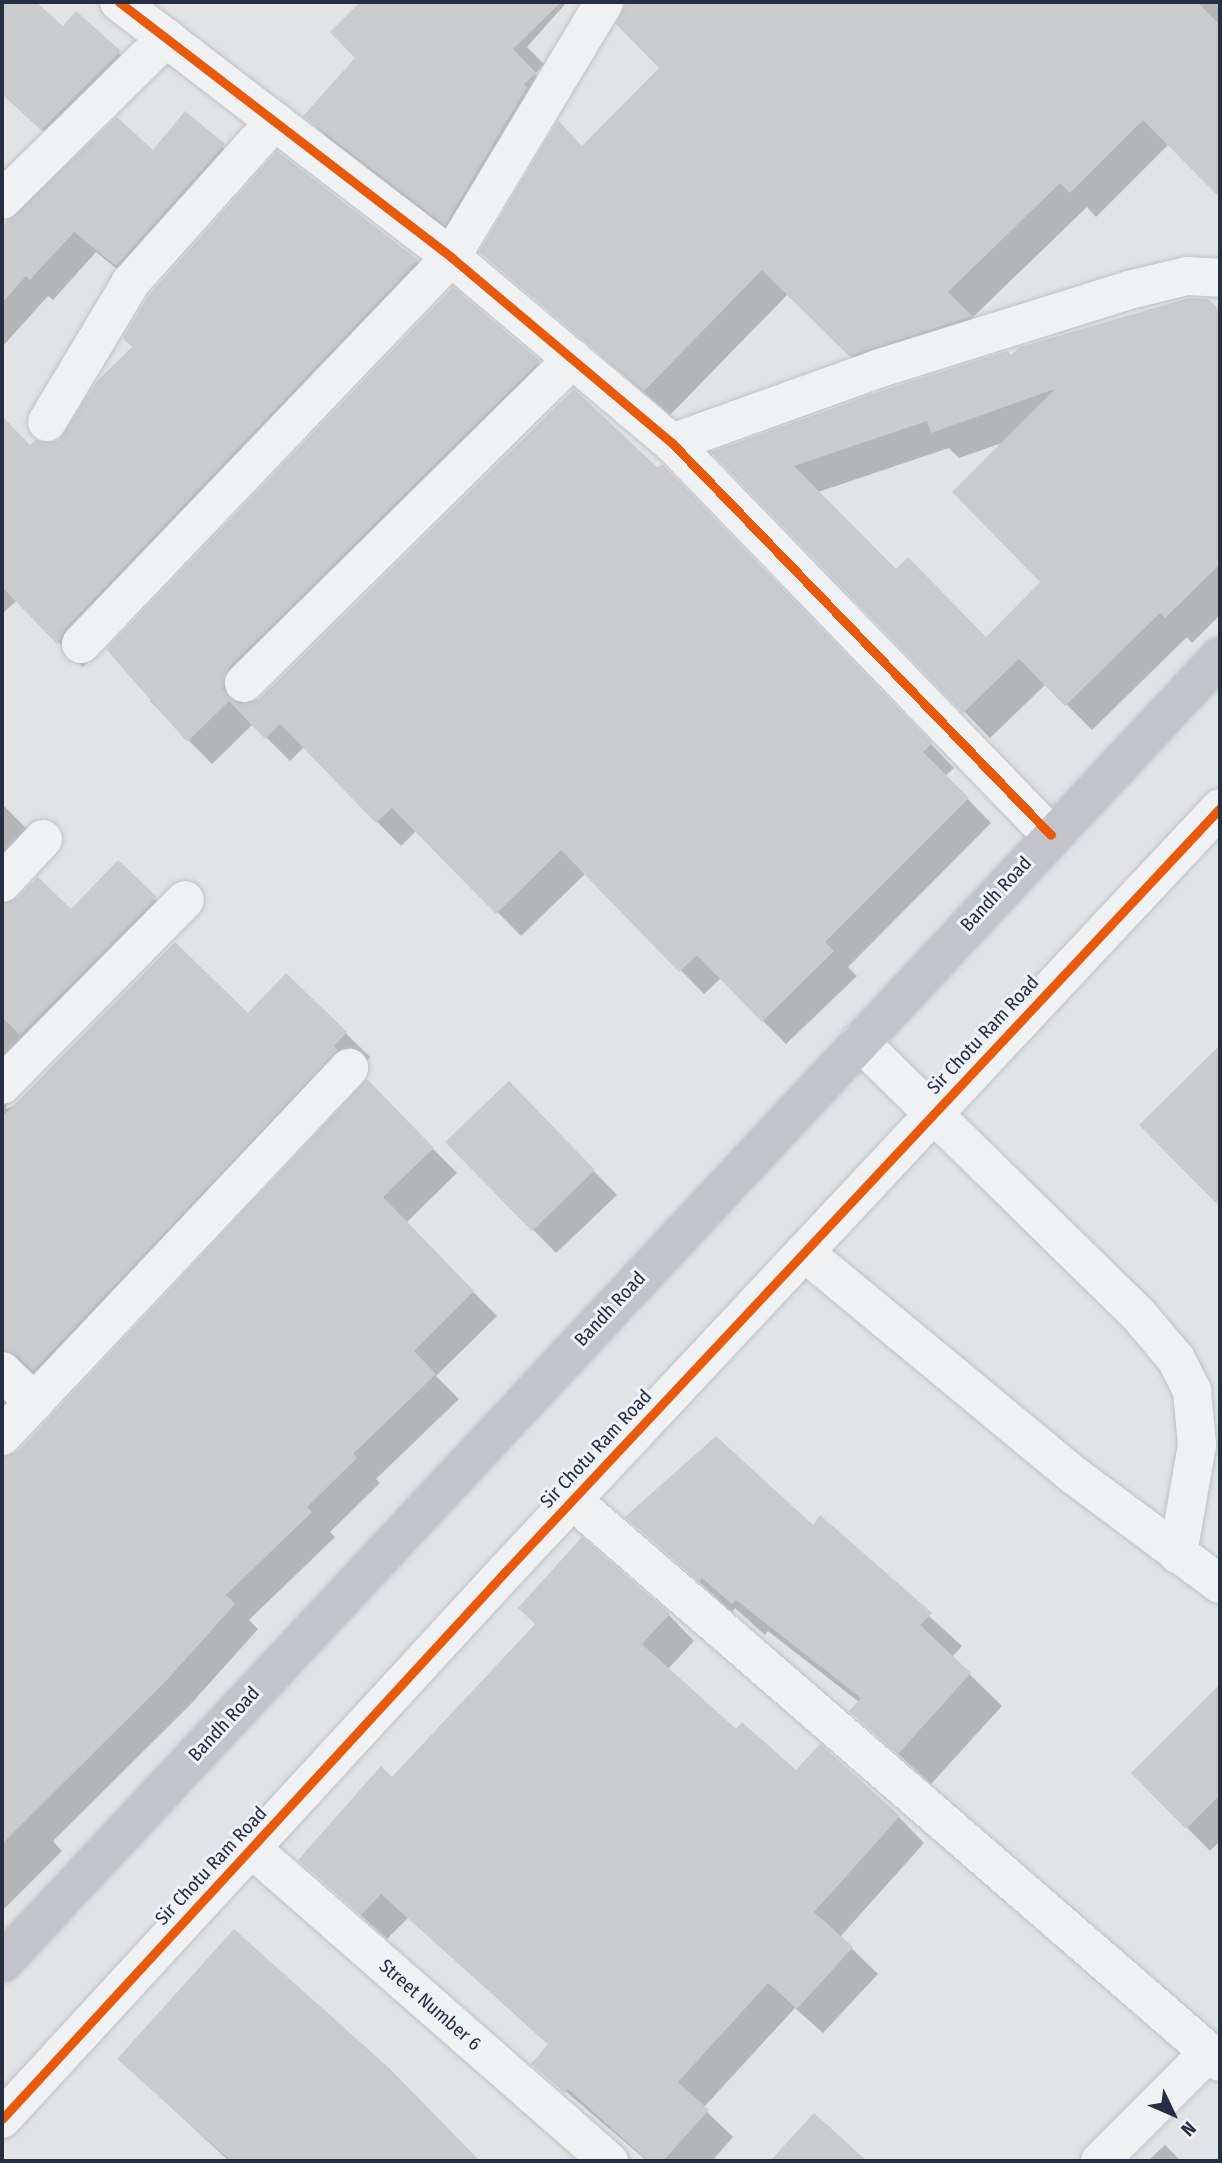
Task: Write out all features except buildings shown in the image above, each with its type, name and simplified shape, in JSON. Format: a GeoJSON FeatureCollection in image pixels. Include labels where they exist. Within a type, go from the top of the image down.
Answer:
{"type":"FeatureCollection","features":[{"type":"Feature","properties":{"kind":"street"},"geometry":{"type":"LineString","coordinates":[[119,2],[451,257],[672,443],[1051,835]]}},
{"type":"Feature","properties":{"kind":"street"},"geometry":{"type":"LineString","coordinates":[[80,644],[451,257],[604,2]]}},
{"type":"Feature","properties":{"kind":"street"},"geometry":{"type":"LineString","coordinates":[[2,200],[166,38]]}},
{"type":"Feature","properties":{"kind":"street"},"geometry":{"type":"LineString","coordinates":[[47,422],[131,282],[275,121]]}},
{"type":"Feature","properties":{"kind":"street"},"geometry":{"type":"LineString","coordinates":[[672,443],[877,369],[1129,290],[1187,276],[1220,278]]}},
{"type":"Feature","properties":{"kind":"street"},"geometry":{"type":"LineString","coordinates":[[244,683],[573,359]]}},
{"type":"Feature","properties":{"kind":"street","name":"Bandh Road"},"geometry":{"type":"LineString","coordinates":[[2,1963],[1051,835],[1220,657]]}},
{"type":"Feature","properties":{"kind":"street","name":"Sir Chotu Ram Road"},"geometry":{"type":"LineString","coordinates":[[2,2119],[572,1500],[1220,808]]}},
{"type":"Feature","properties":{"kind":"street"},"geometry":{"type":"LineString","coordinates":[[2,883],[43,839]]}},
{"type":"Feature","properties":{"kind":"street"},"geometry":{"type":"LineString","coordinates":[[2,1085],[185,900]]}},
{"type":"Feature","properties":{"kind":"street"},"geometry":{"type":"LineString","coordinates":[[860,1042],[936,1111],[1137,1313],[1176,1359],[1192,1391],[1197,1445],[1178,1554]]}},
{"type":"Feature","properties":{"kind":"street"},"geometry":{"type":"LineString","coordinates":[[2,1436],[349,1068]]}},
{"type":"Feature","properties":{"kind":"street"},"geometry":{"type":"LineString","coordinates":[[804,1252],[1075,1476],[1220,1584]]}},
{"type":"Feature","properties":{"kind":"street"},"geometry":{"type":"LineString","coordinates":[[2,1371],[34,1402]]}},
{"type":"Feature","properties":{"kind":"street"},"geometry":{"type":"LineString","coordinates":[[572,1500],[1215,2057],[1100,2161]]}},
{"type":"Feature","properties":{"kind":"street","name":"Street Number 6"},"geometry":{"type":"LineString","coordinates":[[251,1848],[609,2161]]}},
{"type":"Feature","properties":{"kind":"cycle path"},"geometry":{"type":"LineString","coordinates":[[119,2],[451,257],[672,443],[1051,835]]}},
{"type":"Feature","properties":{"kind":"cycle path"},"geometry":{"type":"LineString","coordinates":[[2,2119],[504,1573],[1220,808]]}}]}
